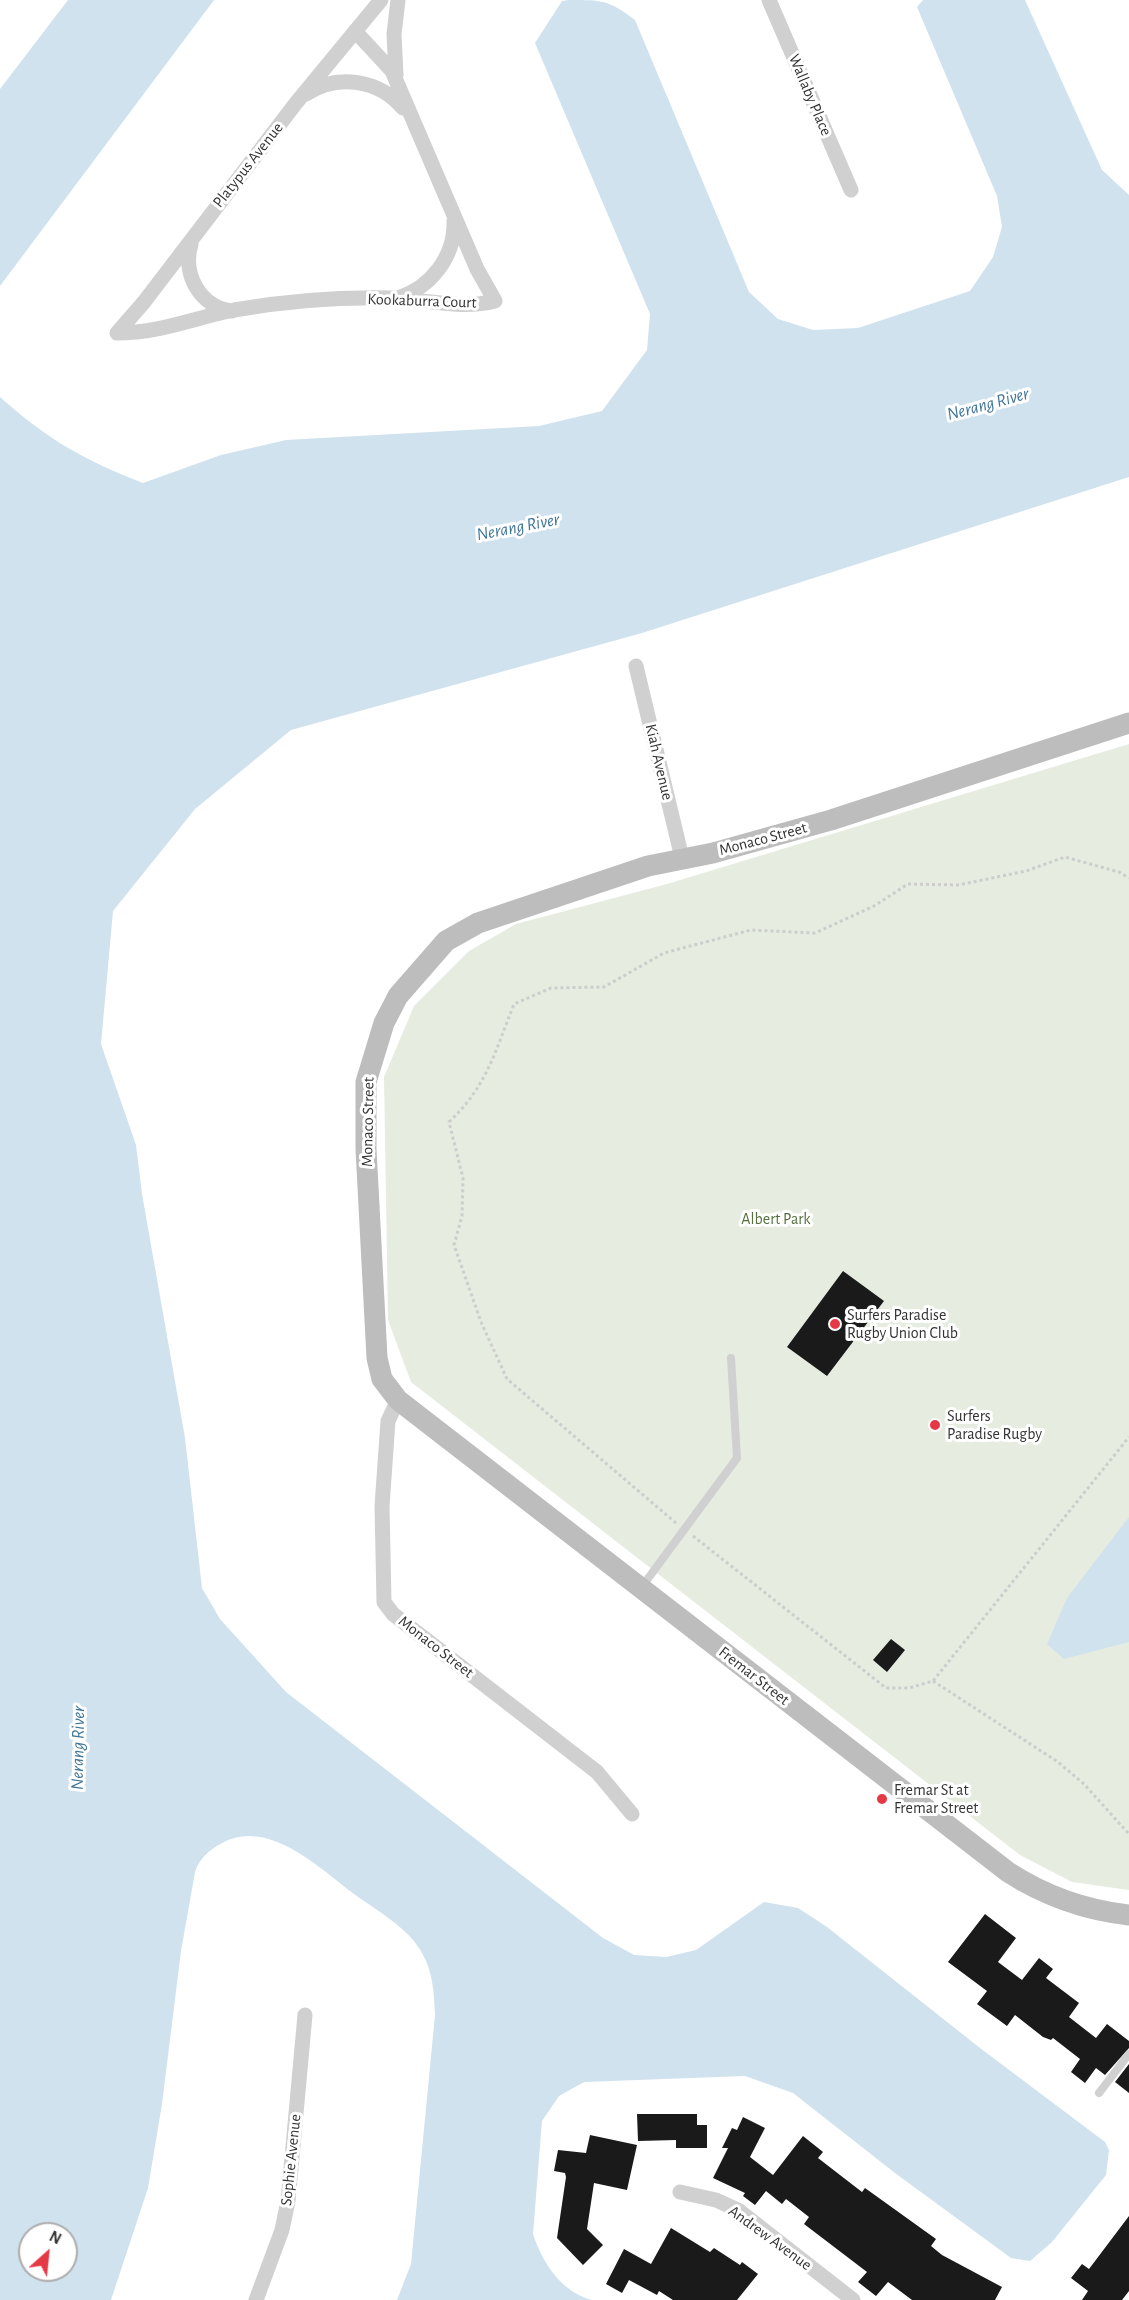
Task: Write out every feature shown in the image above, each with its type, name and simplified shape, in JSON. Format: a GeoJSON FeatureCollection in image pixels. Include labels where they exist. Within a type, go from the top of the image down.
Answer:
{"type":"FeatureCollection","features":[{"type":"Feature","properties":{"kind":"street","name":"Platypus Avenue"},"geometry":{"type":"LineString","coordinates":[[117,333],[195,236],[296,103],[381,0]]}},
{"type":"Feature","properties":{"kind":"street"},"geometry":{"type":"LineString","coordinates":[[398,0],[394,34],[399,90]]}},
{"type":"Feature","properties":{"kind":"street","name":"Wallaby Place"},"geometry":{"type":"LineString","coordinates":[[771,3],[851,190]]}},
{"type":"Feature","properties":{"kind":"street","name":"Kookaburra Court"},"geometry":{"type":"LineString","coordinates":[[117,333],[164,330],[232,311],[306,300],[395,298],[471,305],[495,301],[480,275],[386,61],[356,31]]}},
{"type":"Feature","properties":{"kind":"street"},"geometry":{"type":"LineString","coordinates":[[296,103],[308,93],[324,85],[363,83],[393,97],[412,120]]}},
{"type":"Feature","properties":{"kind":"street"},"geometry":{"type":"LineString","coordinates":[[395,298],[420,287],[442,265],[452,239],[454,225],[451,211]]}},
{"type":"Feature","properties":{"kind":"street"},"geometry":{"type":"LineString","coordinates":[[195,236],[188,261],[192,279],[204,297],[222,309],[232,311]]}},
{"type":"Feature","properties":{"kind":"street","name":"Kiah Avenue"},"geometry":{"type":"LineString","coordinates":[[636,666],[682,858]]}},
{"type":"Feature","properties":{"kind":"street","name":"Monaco Street"},"geometry":{"type":"LineString","coordinates":[[632,1814],[597,1772],[393,1614],[384,1602],[382,1506],[388,1421],[398,1400],[382,1379],[376,1358],[366,1149],[366,1082],[384,1023],[398,996],[419,969],[446,941],[478,922],[648,866],[713,853],[831,820],[1129,723]]}},
{"type":"Feature","properties":{"kind":"street","name":"Fremar Street"},"geometry":{"type":"LineString","coordinates":[[398,1400],[1008,1872],[1039,1891],[1069,1903],[1129,1915]]}},
{"type":"Feature","properties":{"kind":"street","name":"Sophie Avenue"},"geometry":{"type":"LineString","coordinates":[[256,2300],[282,2230],[288,2201],[305,2014]]}},
{"type":"Feature","properties":{"kind":"street","name":"Andrew Avenue"},"geometry":{"type":"LineString","coordinates":[[680,2192],[716,2200],[738,2210],[853,2300]]}},
{"type":"Feature","properties":{"kind":"lane"},"geometry":{"type":"LineString","coordinates":[[640,1589],[736,1458],[731,1358]]}},
{"type":"Feature","properties":{"kind":"lane"},"geometry":{"type":"LineString","coordinates":[[1099,2093],[1129,2054]]}},
{"type":"Feature","properties":{"kind":"path"},"geometry":{"type":"LineString","coordinates":[[1129,878],[1119,872],[1065,857],[1026,871],[958,885],[908,884],[874,906],[815,933],[750,930],[664,953],[604,987],[551,988],[513,1004],[488,1070],[471,1101],[449,1122],[463,1178],[462,1216],[454,1245],[481,1323],[507,1379],[684,1530],[886,1688],[909,1688],[933,1681],[1129,1437]]}},
{"type":"Feature","properties":{"kind":"path"},"geometry":{"type":"LineString","coordinates":[[933,1681],[1058,1762],[1084,1784],[1129,1834]]}},
{"type":"Feature","properties":{"kind":"green space","name":"Albert Park"},"geometry":{"type":"Polygon","coordinates":[[[1129,744],[1129,1890],[1072,1882],[1020,1855],[411,1382],[388,1320],[384,1077],[414,1006],[469,951],[516,924],[667,884],[1129,744]]]}},
{"type":"Feature","properties":{"kind":"water"},"geometry":{"type":"Polygon","coordinates":[[[68,0],[214,0],[0,286],[0,89],[68,0]]]}},
{"type":"Feature","properties":{"kind":"water","name":"Nerang River"},"geometry":{"type":"Polygon","coordinates":[[[923,0],[1025,0],[1102,170],[1129,195],[1129,477],[642,633],[291,730],[195,809],[113,911],[101,1044],[136,1145],[142,1194],[185,1438],[202,1588],[220,1619],[286,1692],[603,1938],[634,1955],[666,1957],[696,1950],[764,1902],[798,1908],[827,1927],[980,2048],[1105,2142],[1109,2150],[1106,2175],[1052,2242],[1030,2261],[1011,2258],[895,2173],[793,2093],[745,2076],[584,2082],[559,2096],[542,2121],[533,2234],[547,2265],[562,2283],[581,2296],[592,2300],[397,2300],[411,2264],[435,2015],[429,1968],[409,1935],[309,1859],[274,1841],[257,1837],[239,1837],[222,1843],[209,1852],[199,1863],[195,1872],[181,1951],[162,2104],[148,2188],[111,2300],[0,2300],[0,397],[67,448],[143,483],[221,455],[286,440],[539,426],[602,411],[647,350],[650,314],[535,43],[562,1],[605,2],[635,20],[749,292],[778,319],[813,330],[858,328],[970,291],[993,257],[1002,227],[997,196],[917,7],[923,0]]]}},
{"type":"Feature","properties":{"kind":"water"},"geometry":{"type":"Polygon","coordinates":[[[1129,1517],[1129,1642],[1064,1659],[1047,1644],[1067,1598],[1129,1517]]]}},
{"type":"Feature","properties":{"kind":"building","name":"Surfers Paradise Rugby Union Club"},"geometry":{"type":"Polygon","coordinates":[[[843,1271],[884,1301],[827,1376],[787,1347],[843,1271]]]}},
{"type":"Feature","properties":{"kind":"building"},"geometry":{"type":"Polygon","coordinates":[[[891,1639],[905,1650],[887,1672],[873,1660],[891,1639]]]}},
{"type":"Feature","properties":{"kind":"building"},"geometry":{"type":"Polygon","coordinates":[[[985,1914],[1016,1938],[998,1962],[1022,1980],[1039,1958],[1053,1969],[1046,1978],[1079,2003],[1069,2017],[1096,2038],[1107,2024],[1129,2041],[1129,2048],[1105,2075],[1096,2068],[1085,2083],[1071,2072],[1080,2059],[1053,2038],[1051,2040],[1043,2037],[1015,2015],[1007,2026],[977,2004],[987,1991],[948,1962],[985,1914]]]}},
{"type":"Feature","properties":{"kind":"building"},"geometry":{"type":"Polygon","coordinates":[[[1129,2064],[1129,2093],[1115,2082],[1129,2064]]]}},
{"type":"Feature","properties":{"kind":"building"},"geometry":{"type":"Polygon","coordinates":[[[637,2114],[697,2114],[697,2125],[707,2125],[707,2148],[676,2148],[676,2140],[638,2141],[637,2114]]]}},
{"type":"Feature","properties":{"kind":"building"},"geometry":{"type":"Polygon","coordinates":[[[743,2117],[765,2128],[750,2157],[773,2175],[803,2136],[823,2152],[818,2158],[862,2192],[865,2188],[936,2239],[931,2246],[942,2255],[1002,2287],[995,2300],[912,2300],[888,2282],[876,2296],[858,2282],[867,2272],[804,2224],[809,2217],[786,2199],[782,2204],[766,2191],[755,2205],[743,2196],[745,2193],[713,2178],[728,2148],[722,2148],[732,2128],[737,2130],[743,2117]]]}},
{"type":"Feature","properties":{"kind":"building"},"geometry":{"type":"Polygon","coordinates":[[[590,2135],[637,2145],[627,2190],[594,2183],[587,2229],[603,2245],[583,2265],[557,2238],[566,2177],[565,2173],[554,2171],[558,2150],[586,2153],[590,2135]]]}},
{"type":"Feature","properties":{"kind":"building"},"geometry":{"type":"Polygon","coordinates":[[[1129,2216],[1129,2291],[1122,2300],[1082,2300],[1088,2291],[1071,2278],[1082,2264],[1089,2269],[1129,2216]]]}},
{"type":"Feature","properties":{"kind":"building"},"geometry":{"type":"Polygon","coordinates":[[[671,2228],[710,2252],[714,2248],[740,2265],[742,2262],[758,2274],[737,2300],[673,2300],[659,2291],[657,2295],[629,2280],[622,2293],[606,2284],[624,2249],[651,2264],[671,2228]]]}},
{"type":"Feature","properties":{"kind":"place","name":"Surfers Paradise Rugby Union Club"},"geometry":{"type":"Point","coordinates":[835,1324]}},
{"type":"Feature","properties":{"kind":"place","name":"Surfers Paradise Rugby"},"geometry":{"type":"Point","coordinates":[935,1425]}},
{"type":"Feature","properties":{"kind":"place","name":"Fremar St at Fremar Street"},"geometry":{"type":"Point","coordinates":[882,1799]}}]}
